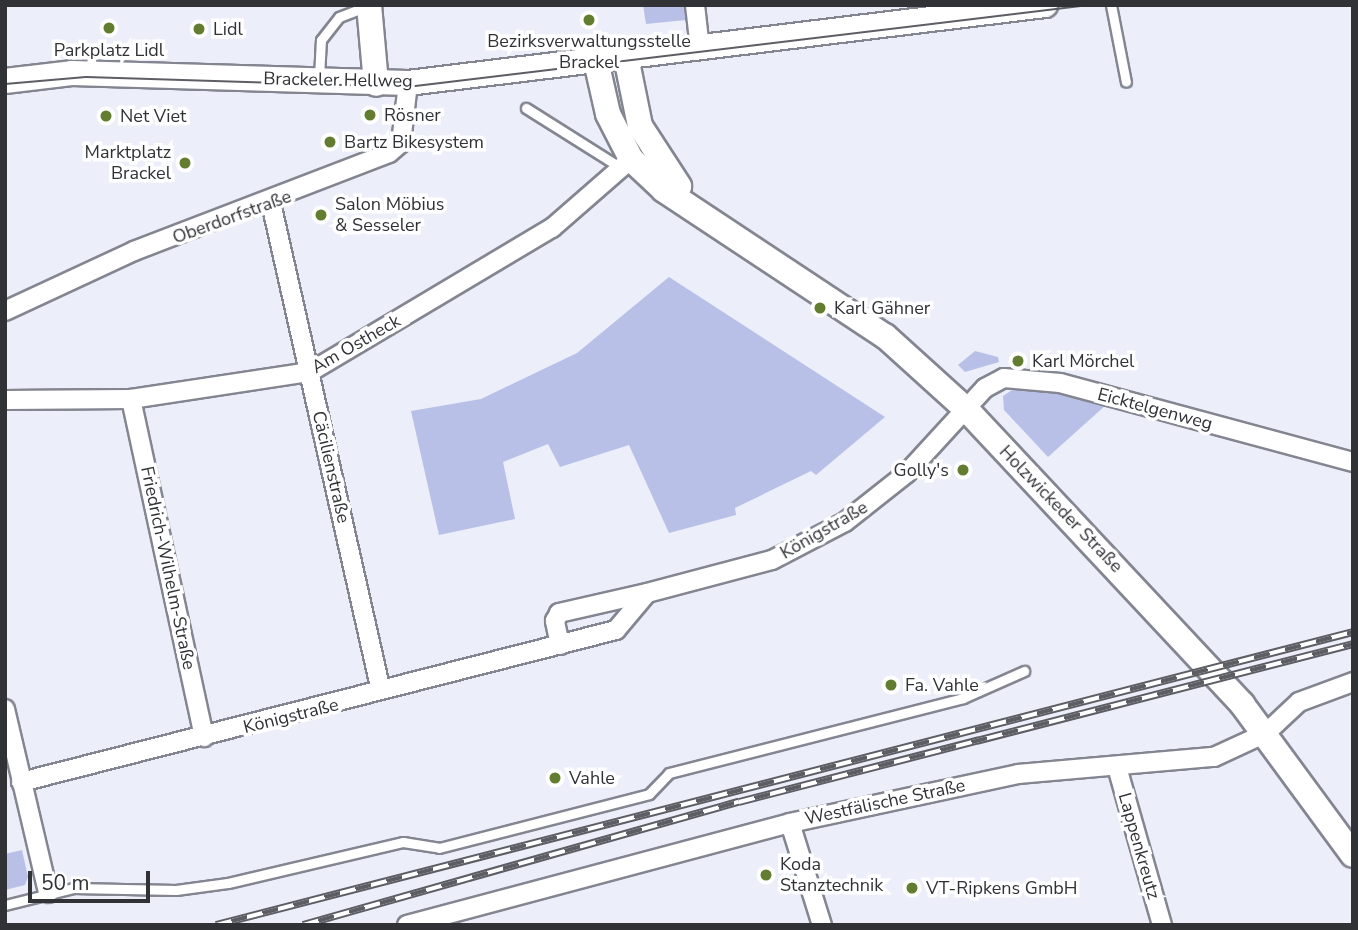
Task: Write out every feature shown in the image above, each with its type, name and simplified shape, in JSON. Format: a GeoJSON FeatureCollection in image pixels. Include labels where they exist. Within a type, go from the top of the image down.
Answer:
{"type":"FeatureCollection","features":[{"type":"Feature","properties":{"kind":"main road","name":"Brackeler Hellweg"},"geometry":{"type":"LineString","coordinates":[[5,80],[72,74],[408,83],[1045,5]]}},
{"type":"Feature","properties":{"kind":"main road"},"geometry":{"type":"LineString","coordinates":[[369,6],[376,84]]}},
{"type":"Feature","properties":{"kind":"main road","name":"Holzwickeder Straße"},"geometry":{"type":"LineString","coordinates":[[626,57],[650,149],[714,221]]}},
{"type":"Feature","properties":{"kind":"main road","name":"Holzwickeder Straße"},"geometry":{"type":"LineString","coordinates":[[596,61],[608,114],[624,163],[885,336],[967,410],[1266,733],[1353,855]]}},
{"type":"Feature","properties":{"kind":"street"},"geometry":{"type":"LineString","coordinates":[[695,5],[700,49]]}},
{"type":"Feature","properties":{"kind":"street","name":"Oberdorfstraße"},"geometry":{"type":"LineString","coordinates":[[5,311],[134,251],[271,203],[359,167],[401,143],[408,83]]}},
{"type":"Feature","properties":{"kind":"street","name":"Am Ostheck"},"geometry":{"type":"LineString","coordinates":[[5,400],[131,399],[310,372],[552,228],[624,163]]}},
{"type":"Feature","properties":{"kind":"street","name":"Cäcilienstraße"},"geometry":{"type":"LineString","coordinates":[[271,203],[381,690]]}},
{"type":"Feature","properties":{"kind":"street","name":"Eicktelgenweg"},"geometry":{"type":"LineString","coordinates":[[967,410],[1004,378],[1038,378],[1353,462]]}},
{"type":"Feature","properties":{"kind":"street","name":"Friedrich-Wilhelm-Straße"},"geometry":{"type":"LineString","coordinates":[[131,399],[204,737]]}},
{"type":"Feature","properties":{"kind":"street","name":"Königstraße"},"geometry":{"type":"LineString","coordinates":[[560,645],[555,621],[559,613],[747,568],[810,543],[875,500],[967,410]]}},
{"type":"Feature","properties":{"kind":"street","name":"Königstraße"},"geometry":{"type":"LineString","coordinates":[[21,782],[616,630],[647,593]]}},
{"type":"Feature","properties":{"kind":"street","name":"Westfälische Straße"},"geometry":{"type":"LineString","coordinates":[[407,925],[790,823],[1018,774],[1192,762],[1236,751],[1266,733],[1299,702],[1353,682]]}},
{"type":"Feature","properties":{"kind":"street"},"geometry":{"type":"LineString","coordinates":[[5,709],[48,893]]}},
{"type":"Feature","properties":{"kind":"street","name":"Lappenkreutz"},"geometry":{"type":"LineString","coordinates":[[1117,766],[1162,925]]}},
{"type":"Feature","properties":{"kind":"street"},"geometry":{"type":"LineString","coordinates":[[790,823],[822,925]]}},
{"type":"Feature","properties":{"kind":"lane"},"geometry":{"type":"LineString","coordinates":[[1111,5],[1126,82]]}},
{"type":"Feature","properties":{"kind":"lane"},"geometry":{"type":"LineString","coordinates":[[318,82],[321,40],[339,17],[369,6]]}},
{"type":"Feature","properties":{"kind":"lane","name":"Holzwickeder Straße"},"geometry":{"type":"LineString","coordinates":[[526,108],[624,163]]}},
{"type":"Feature","properties":{"kind":"lane"},"geometry":{"type":"LineString","coordinates":[[5,905],[73,888],[176,890],[403,842],[439,848],[649,794],[669,773],[963,698],[1024,671]]}},
{"type":"Feature","properties":{"kind":"shaded area"},"geometry":{"type":"Polygon","coordinates":[[[643,5],[685,5],[686,20],[646,24],[643,5]]]}},
{"type":"Feature","properties":{"kind":"shaded area"},"geometry":{"type":"Polygon","coordinates":[[[669,277],[885,417],[816,475],[811,471],[735,508],[736,515],[669,533],[629,445],[560,467],[548,444],[503,462],[515,519],[439,535],[411,411],[481,399],[577,353],[669,277]]]}},
{"type":"Feature","properties":{"kind":"shaded area"},"geometry":{"type":"Polygon","coordinates":[[[975,351],[998,357],[999,362],[965,372],[958,365],[975,351]]]}},
{"type":"Feature","properties":{"kind":"shaded area"},"geometry":{"type":"Polygon","coordinates":[[[1015,388],[1051,390],[1106,405],[1048,457],[1004,410],[1003,396],[1015,388]]]}},
{"type":"Feature","properties":{"kind":"shaded area"},"geometry":{"type":"Polygon","coordinates":[[[22,850],[28,877],[25,885],[5,890],[5,854],[22,850]]]}},
{"type":"Feature","properties":{"kind":"tram line"},"geometry":{"type":"LineString","coordinates":[[5,84],[86,77],[407,87],[1089,5]]}},
{"type":"Feature","properties":{"kind":"railway"},"geometry":{"type":"LineString","coordinates":[[216,925],[1353,632]]}},
{"type":"Feature","properties":{"kind":"railway"},"geometry":{"type":"LineString","coordinates":[[303,925],[739,802],[1353,644]]}},
{"type":"Feature","properties":{"kind":"place","name":"Bezirksverwaltungsstelle Brackel"},"geometry":{"type":"Point","coordinates":[589,20]}},
{"type":"Feature","properties":{"kind":"place","name":"Parkplatz Lidl"},"geometry":{"type":"Point","coordinates":[109,28]}},
{"type":"Feature","properties":{"kind":"place","name":"Lidl"},"geometry":{"type":"Point","coordinates":[199,29]}},
{"type":"Feature","properties":{"kind":"place","name":"Rösner"},"geometry":{"type":"Point","coordinates":[370,115]}},
{"type":"Feature","properties":{"kind":"place","name":"Net Viet"},"geometry":{"type":"Point","coordinates":[106,116]}},
{"type":"Feature","properties":{"kind":"place","name":"Bartz Bikesystem"},"geometry":{"type":"Point","coordinates":[330,142]}},
{"type":"Feature","properties":{"kind":"place","name":"Marktplatz Brackel"},"geometry":{"type":"Point","coordinates":[185,163]}},
{"type":"Feature","properties":{"kind":"place","name":"Salon Möbius & Sesseler"},"geometry":{"type":"Point","coordinates":[321,215]}},
{"type":"Feature","properties":{"kind":"place","name":"Karl Gähner"},"geometry":{"type":"Point","coordinates":[820,308]}},
{"type":"Feature","properties":{"kind":"place","name":"Karl Mörchel"},"geometry":{"type":"Point","coordinates":[1018,361]}},
{"type":"Feature","properties":{"kind":"place","name":"Golly's"},"geometry":{"type":"Point","coordinates":[963,470]}},
{"type":"Feature","properties":{"kind":"place","name":"Fa. Vahle"},"geometry":{"type":"Point","coordinates":[891,685]}},
{"type":"Feature","properties":{"kind":"place","name":"Vahle"},"geometry":{"type":"Point","coordinates":[555,778]}},
{"type":"Feature","properties":{"kind":"place","name":"Koda Stanztechnik"},"geometry":{"type":"Point","coordinates":[766,875]}},
{"type":"Feature","properties":{"kind":"place","name":"VT-Ripkens GmbH"},"geometry":{"type":"Point","coordinates":[912,888]}}]}
